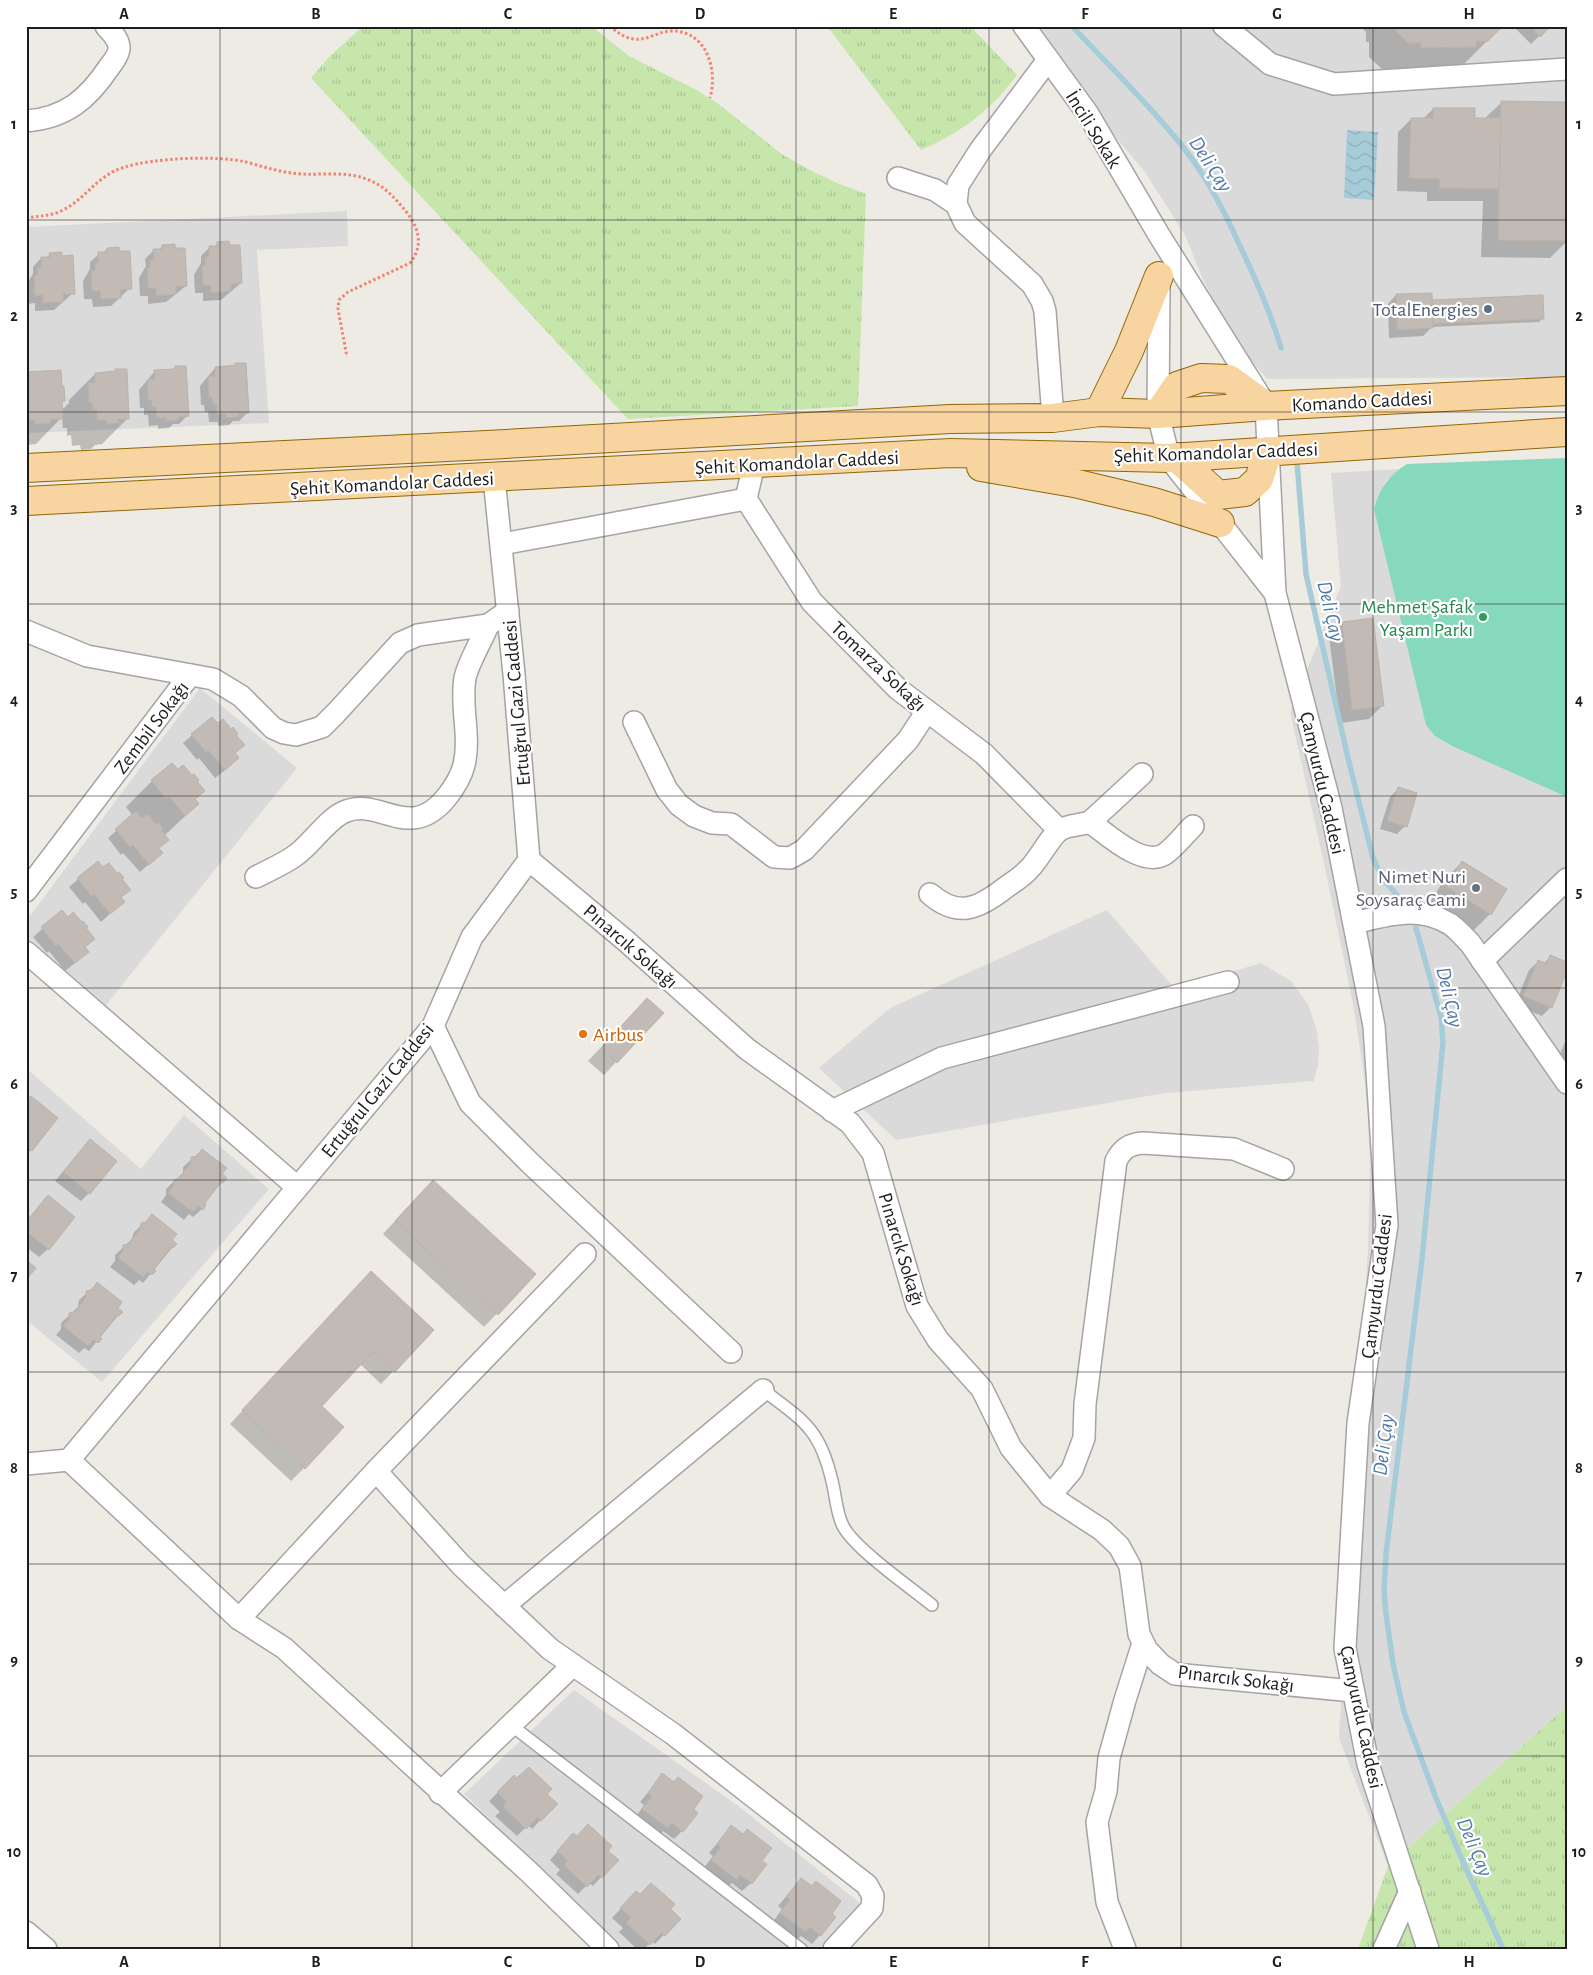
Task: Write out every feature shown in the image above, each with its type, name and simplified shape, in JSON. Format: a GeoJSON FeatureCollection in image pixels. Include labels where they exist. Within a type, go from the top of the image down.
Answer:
{"type":"FeatureCollection","features":[{"type":"Feature","properties":{"kind":"main road"},"geometry":{"type":"LineString","coordinates":[[1099,412],[1129,351],[1159,276]]}},
{"type":"Feature","properties":{"kind":"main road","name":"Komando Caddesi"},"geometry":{"type":"LineString","coordinates":[[1158,414],[1266,406],[1567,391]]}},
{"type":"Feature","properties":{"kind":"main road","name":"Şehit Komandolar Caddesi"},"geometry":{"type":"LineString","coordinates":[[26,468],[496,445],[950,419],[1052,418],[1099,412],[1158,414]]}},
{"type":"Feature","properties":{"kind":"main road","name":"Şehit Komandolar Caddesi"},"geometry":{"type":"LineString","coordinates":[[26,501],[951,453],[1173,457],[1567,432]]}},
{"type":"Feature","properties":{"kind":"main road"},"geometry":{"type":"LineString","coordinates":[[1173,457],[1218,495],[1244,492],[1258,479],[1268,451]]}},
{"type":"Feature","properties":{"kind":"main road"},"geometry":{"type":"LineString","coordinates":[[911,455],[1074,483],[1154,502],[1220,523]]}},
{"type":"Feature","properties":{"kind":"street"},"geometry":{"type":"LineString","coordinates":[[26,121],[45,120],[55,116],[82,100],[92,90],[118,52],[119,45],[106,26]]}},
{"type":"Feature","properties":{"kind":"street","name":"İncili Sokak"},"geometry":{"type":"LineString","coordinates":[[1024,26],[1088,114],[1159,235],[1266,406]]}},
{"type":"Feature","properties":{"kind":"street"},"geometry":{"type":"LineString","coordinates":[[1224,26],[1270,64],[1334,84],[1567,69]]}},
{"type":"Feature","properties":{"kind":"street"},"geometry":{"type":"LineString","coordinates":[[956,204],[958,185],[963,177],[981,149],[1048,60]]}},
{"type":"Feature","properties":{"kind":"street"},"geometry":{"type":"LineString","coordinates":[[898,178],[935,190],[956,204],[965,223],[1026,278],[1038,292],[1045,311],[1052,418]]}},
{"type":"Feature","properties":{"kind":"street"},"geometry":{"type":"LineString","coordinates":[[1158,414],[1159,235]]}},
{"type":"Feature","properties":{"kind":"street","name":"Çamyurdu Caddesi"},"geometry":{"type":"LineString","coordinates":[[1266,406],[1274,593],[1331,808],[1374,1026],[1387,1225],[1358,1423],[1345,1648],[1368,1764],[1428,1949]]}},
{"type":"Feature","properties":{"kind":"street","name":"Çamyurdu Caddesi"},"geometry":{"type":"LineString","coordinates":[[1158,414],[1173,457],[1220,523],[1274,593]]}},
{"type":"Feature","properties":{"kind":"street"},"geometry":{"type":"LineString","coordinates":[[502,544],[746,500],[754,464]]}},
{"type":"Feature","properties":{"kind":"street","name":"Ertuğrul Gazi Caddesi"},"geometry":{"type":"LineString","coordinates":[[69,1460],[433,1026],[472,937],[529,860],[502,544],[494,478]]}},
{"type":"Feature","properties":{"kind":"street","name":"Tomarza Sokağı"},"geometry":{"type":"LineString","coordinates":[[746,500],[812,602],[898,689],[984,754],[1060,830]]}},
{"type":"Feature","properties":{"kind":"street","name":"Zembil Sokağı"},"geometry":{"type":"LineString","coordinates":[[26,891],[190,675],[213,680],[241,696],[273,728],[284,733],[296,735],[322,727],[400,644],[418,635],[488,625],[508,611]]}},
{"type":"Feature","properties":{"kind":"street"},"geometry":{"type":"LineString","coordinates":[[256,877],[296,856],[335,817],[344,812],[363,809],[411,818],[432,812],[440,805],[455,787],[464,766],[467,742],[464,708],[466,677],[488,625]]}},
{"type":"Feature","properties":{"kind":"street"},"geometry":{"type":"LineString","coordinates":[[26,631],[87,656],[190,675]]}},
{"type":"Feature","properties":{"kind":"street"},"geometry":{"type":"LineString","coordinates":[[634,722],[667,790],[679,805],[694,816],[712,823],[731,824],[766,852],[782,859],[790,858],[804,850],[908,740],[927,711]]}},
{"type":"Feature","properties":{"kind":"street"},"geometry":{"type":"LineString","coordinates":[[930,894],[940,903],[952,908],[965,909],[977,907],[1029,870],[1060,830],[1090,822],[1142,774]]}},
{"type":"Feature","properties":{"kind":"street"},"geometry":{"type":"LineString","coordinates":[[1090,822],[1136,854],[1151,858],[1166,853],[1193,826]]}},
{"type":"Feature","properties":{"kind":"street","name":"Pınarcık Sokağı"},"geometry":{"type":"LineString","coordinates":[[529,860],[626,941],[747,1048],[850,1123],[873,1153],[917,1306],[938,1340],[982,1389],[1012,1448],[1050,1496],[1102,1530],[1119,1546],[1130,1566],[1139,1634],[1143,1643],[1160,1664],[1175,1674],[1353,1691]]}},
{"type":"Feature","properties":{"kind":"street"},"geometry":{"type":"LineString","coordinates":[[1482,961],[1567,879]]}},
{"type":"Feature","properties":{"kind":"street"},"geometry":{"type":"LineString","coordinates":[[1354,923],[1398,912],[1425,914],[1450,925],[1470,943],[1567,1083]]}},
{"type":"Feature","properties":{"kind":"street"},"geometry":{"type":"LineString","coordinates":[[26,952],[297,1187]]}},
{"type":"Feature","properties":{"kind":"street"},"geometry":{"type":"LineString","coordinates":[[832,1111],[942,1058],[1228,982]]}},
{"type":"Feature","properties":{"kind":"street"},"geometry":{"type":"LineString","coordinates":[[433,1026],[470,1103],[530,1163],[731,1352]]}},
{"type":"Feature","properties":{"kind":"street"},"geometry":{"type":"LineString","coordinates":[[1050,1496],[1072,1470],[1084,1438],[1086,1404],[1112,1190],[1116,1161],[1120,1153],[1126,1147],[1143,1143],[1234,1149],[1283,1169]]}},
{"type":"Feature","properties":{"kind":"street"},"geometry":{"type":"LineString","coordinates":[[239,1620],[376,1471],[585,1254]]}},
{"type":"Feature","properties":{"kind":"street"},"geometry":{"type":"LineString","coordinates":[[504,1606],[763,1390]]}},
{"type":"Feature","properties":{"kind":"street"},"geometry":{"type":"LineString","coordinates":[[26,1464],[69,1460],[239,1620],[284,1648],[528,1872],[608,1949]]}},
{"type":"Feature","properties":{"kind":"street"},"geometry":{"type":"LineString","coordinates":[[376,1471],[461,1565],[550,1649],[674,1734],[867,1885],[873,1896],[872,1908],[834,1949]]}},
{"type":"Feature","properties":{"kind":"street"},"geometry":{"type":"LineString","coordinates":[[1126,1949],[1107,1902],[1097,1822],[1106,1791],[1109,1758],[1143,1643]]}},
{"type":"Feature","properties":{"kind":"street"},"geometry":{"type":"LineString","coordinates":[[440,1793],[573,1665]]}},
{"type":"Feature","properties":{"kind":"street"},"geometry":{"type":"LineString","coordinates":[[1384,1949],[1410,1891]]}},
{"type":"Feature","properties":{"kind":"street"},"geometry":{"type":"LineString","coordinates":[[26,1932],[46,1949]]}},
{"type":"Feature","properties":{"kind":"lane"},"geometry":{"type":"LineString","coordinates":[[763,1390],[802,1419],[819,1441],[827,1462],[836,1505],[843,1526],[869,1554],[932,1605]]}},
{"type":"Feature","properties":{"kind":"lane"},"geometry":{"type":"LineString","coordinates":[[510,1725],[801,1949]]}},
{"type":"Feature","properties":{"kind":"path"},"geometry":{"type":"LineString","coordinates":[[610,26],[622,35],[633,39],[646,38],[661,32],[672,31],[687,34],[694,38],[705,49],[711,61],[714,78],[710,98]]}},
{"type":"Feature","properties":{"kind":"path"},"geometry":{"type":"LineString","coordinates":[[26,218],[51,215],[61,211],[80,199],[100,179],[112,172],[137,164],[192,158],[212,158],[245,162],[283,172],[348,175],[368,179],[386,189],[406,212],[417,228],[420,244],[415,257],[410,263],[348,292],[339,300],[338,309],[347,357]]}},
{"type":"Feature","properties":{"kind":"shaded area"},"geometry":{"type":"Polygon","coordinates":[[[1030,26],[1567,26],[1567,377],[1267,379],[1233,339],[1202,277],[1185,235],[1145,172],[1060,71],[1030,26]]]}},
{"type":"Feature","properties":{"kind":"shaded area"},"geometry":{"type":"Polygon","coordinates":[[[347,211],[348,246],[257,250],[269,423],[26,433],[26,227],[347,211]]]}},
{"type":"Feature","properties":{"kind":"shaded area"},"geometry":{"type":"Polygon","coordinates":[[[1399,469],[1386,481],[1381,490],[1454,747],[1567,797],[1567,1706],[1388,1866],[1339,1738],[1368,1250],[1370,1163],[1368,1119],[1364,1075],[1353,1004],[1290,712],[1341,586],[1331,473],[1399,469]]]}},
{"type":"Feature","properties":{"kind":"shaded area"},"geometry":{"type":"Polygon","coordinates":[[[200,688],[297,768],[106,1005],[26,936],[26,921],[200,688]]]}},
{"type":"Feature","properties":{"kind":"shaded area"},"geometry":{"type":"Polygon","coordinates":[[[1107,910],[1175,989],[1261,963],[1291,981],[1308,1004],[1317,1031],[1318,1065],[1314,1081],[1165,1093],[896,1140],[819,1068],[890,1008],[1107,910]]]}},
{"type":"Feature","properties":{"kind":"shaded area"},"geometry":{"type":"Polygon","coordinates":[[[26,1068],[141,1169],[184,1115],[269,1189],[102,1382],[26,1320],[26,1068]]]}},
{"type":"Feature","properties":{"kind":"shaded area"},"geometry":{"type":"Polygon","coordinates":[[[574,1690],[737,1805],[861,1904],[818,1949],[618,1949],[597,1922],[464,1794],[574,1690]]]}},
{"type":"Feature","properties":{"kind":"green space"},"geometry":{"type":"Polygon","coordinates":[[[363,26],[591,26],[629,56],[695,89],[717,103],[783,155],[837,183],[866,194],[858,406],[628,419],[311,78],[328,58],[363,26]]]}},
{"type":"Feature","properties":{"kind":"green space"},"geometry":{"type":"Polygon","coordinates":[[[827,26],[970,26],[1017,75],[986,110],[950,136],[921,150],[827,26]]]}},
{"type":"Feature","properties":{"kind":"green space","name":"Mehmet Şafak Yaşam Parkı"},"geometry":{"type":"Polygon","coordinates":[[[1567,458],[1567,797],[1454,747],[1435,736],[1426,725],[1374,509],[1386,483],[1407,464],[1567,458]]]}},
{"type":"Feature","properties":{"kind":"green space"},"geometry":{"type":"Polygon","coordinates":[[[1567,1706],[1567,1949],[1358,1949],[1388,1866],[1567,1706]]]}},
{"type":"Feature","properties":{"kind":"water"},"geometry":{"type":"Polygon","coordinates":[[[1347,130],[1378,132],[1374,200],[1344,198],[1347,130]]]}},
{"type":"Feature","properties":{"kind":"building"},"geometry":{"type":"Polygon","coordinates":[[[1395,26],[1501,26],[1501,28],[1488,41],[1476,42],[1476,47],[1421,48],[1421,43],[1408,43],[1395,30],[1395,26]]]}},
{"type":"Feature","properties":{"kind":"building"},"geometry":{"type":"Polygon","coordinates":[[[1530,26],[1551,26],[1540,37],[1530,26]]]}},
{"type":"Feature","properties":{"kind":"building"},"geometry":{"type":"Polygon","coordinates":[[[1501,101],[1567,102],[1567,241],[1498,240],[1501,101]]]}},
{"type":"Feature","properties":{"kind":"building"},"geometry":{"type":"Polygon","coordinates":[[[1433,108],[1475,108],[1475,118],[1501,118],[1499,189],[1439,188],[1440,179],[1409,178],[1411,118],[1433,118],[1433,108]]]}},
{"type":"Feature","properties":{"kind":"building"},"geometry":{"type":"Polygon","coordinates":[[[229,241],[230,245],[240,245],[242,283],[231,284],[231,291],[211,293],[211,285],[203,285],[202,265],[206,265],[205,257],[209,257],[209,246],[217,246],[217,242],[229,241]]]}},
{"type":"Feature","properties":{"kind":"building"},"geometry":{"type":"Polygon","coordinates":[[[175,244],[175,248],[185,248],[187,286],[176,287],[176,294],[156,296],[156,288],[148,288],[147,268],[150,268],[150,260],[154,260],[153,249],[162,249],[162,245],[175,244]]]}},
{"type":"Feature","properties":{"kind":"building"},"geometry":{"type":"Polygon","coordinates":[[[119,247],[119,251],[130,251],[132,289],[120,290],[121,298],[101,299],[100,291],[92,291],[91,271],[95,271],[95,263],[98,263],[98,252],[107,252],[107,248],[119,247]]]}},
{"type":"Feature","properties":{"kind":"building"},"geometry":{"type":"Polygon","coordinates":[[[62,252],[62,256],[73,255],[75,294],[63,294],[63,302],[43,303],[43,295],[35,296],[34,276],[38,275],[37,268],[41,268],[41,257],[50,257],[49,253],[62,252]]]}},
{"type":"Feature","properties":{"kind":"building"},"geometry":{"type":"Polygon","coordinates":[[[1432,293],[1433,328],[1397,330],[1396,294],[1432,293]]]}},
{"type":"Feature","properties":{"kind":"building"},"geometry":{"type":"Polygon","coordinates":[[[1543,295],[1544,319],[1433,324],[1432,300],[1543,295]]]}},
{"type":"Feature","properties":{"kind":"building"},"geometry":{"type":"Polygon","coordinates":[[[235,363],[246,363],[249,413],[238,413],[238,417],[226,418],[226,414],[217,414],[217,404],[213,404],[212,397],[209,397],[208,377],[215,376],[215,367],[235,365],[235,363]]]}},
{"type":"Feature","properties":{"kind":"building"},"geometry":{"type":"Polygon","coordinates":[[[175,366],[186,366],[189,416],[178,417],[178,420],[166,421],[166,417],[157,418],[156,407],[152,407],[152,400],[148,400],[147,380],[155,379],[154,370],[175,369],[175,366]]]}},
{"type":"Feature","properties":{"kind":"building"},"geometry":{"type":"Polygon","coordinates":[[[115,369],[127,369],[129,419],[118,419],[119,423],[106,424],[106,420],[97,420],[97,410],[93,410],[92,402],[89,403],[88,383],[95,382],[95,373],[115,371],[115,369]]]}},
{"type":"Feature","properties":{"kind":"building"},"geometry":{"type":"Polygon","coordinates":[[[61,370],[65,401],[62,401],[63,419],[50,419],[50,423],[35,424],[35,420],[27,420],[26,372],[61,370]]]}},
{"type":"Feature","properties":{"kind":"building"},"geometry":{"type":"Polygon","coordinates":[[[1373,618],[1384,706],[1352,710],[1342,622],[1373,618]]]}},
{"type":"Feature","properties":{"kind":"building"},"geometry":{"type":"Polygon","coordinates":[[[212,717],[218,723],[223,719],[231,729],[233,727],[238,734],[236,735],[245,745],[235,753],[239,758],[225,770],[191,734],[212,717]]]}},
{"type":"Feature","properties":{"kind":"building"},"geometry":{"type":"Polygon","coordinates":[[[172,763],[178,769],[183,765],[192,775],[194,774],[205,791],[195,799],[199,804],[185,816],[169,796],[166,799],[151,780],[172,763]]]}},
{"type":"Feature","properties":{"kind":"building"},"geometry":{"type":"Polygon","coordinates":[[[1398,787],[1417,793],[1407,827],[1387,821],[1398,787]]]}},
{"type":"Feature","properties":{"kind":"building"},"geometry":{"type":"Polygon","coordinates":[[[136,811],[142,818],[147,814],[156,824],[158,822],[163,829],[161,830],[169,840],[159,848],[163,853],[149,865],[133,845],[130,847],[115,829],[136,811]]]}},
{"type":"Feature","properties":{"kind":"building"},"geometry":{"type":"Polygon","coordinates":[[[98,861],[103,867],[109,863],[124,878],[122,879],[131,890],[121,897],[125,902],[110,914],[94,894],[92,897],[77,878],[98,861]]]}},
{"type":"Feature","properties":{"kind":"building","name":"Nimet Nuri Soysaraç Cami"},"geometry":{"type":"Polygon","coordinates":[[[1462,861],[1507,889],[1491,915],[1446,886],[1462,861]]]}},
{"type":"Feature","properties":{"kind":"building"},"geometry":{"type":"Polygon","coordinates":[[[62,910],[68,917],[73,912],[88,927],[86,928],[95,939],[85,947],[89,952],[75,963],[58,944],[56,946],[41,927],[62,910]]]}},
{"type":"Feature","properties":{"kind":"building"},"geometry":{"type":"Polygon","coordinates":[[[1550,955],[1567,962],[1567,971],[1552,1008],[1523,996],[1538,960],[1547,964],[1550,955]]]}},
{"type":"Feature","properties":{"kind":"building"},"geometry":{"type":"Polygon","coordinates":[[[647,998],[664,1013],[617,1063],[601,1048],[647,998]]]}},
{"type":"Feature","properties":{"kind":"building"},"geometry":{"type":"Polygon","coordinates":[[[31,1096],[58,1118],[32,1151],[26,1146],[26,1103],[31,1096]]]}},
{"type":"Feature","properties":{"kind":"building"},"geometry":{"type":"Polygon","coordinates":[[[90,1139],[117,1161],[90,1194],[63,1172],[90,1139]]]}},
{"type":"Feature","properties":{"kind":"building"},"geometry":{"type":"Polygon","coordinates":[[[202,1149],[227,1168],[222,1174],[227,1178],[223,1183],[222,1181],[205,1203],[206,1205],[203,1210],[198,1206],[193,1212],[168,1193],[174,1185],[174,1180],[179,1178],[191,1163],[191,1157],[197,1156],[202,1149]]]}},
{"type":"Feature","properties":{"kind":"building"},"geometry":{"type":"Polygon","coordinates":[[[433,1180],[536,1274],[498,1315],[395,1221],[433,1180]]]}},
{"type":"Feature","properties":{"kind":"building"},"geometry":{"type":"Polygon","coordinates":[[[48,1195],[75,1217],[49,1250],[26,1231],[26,1222],[48,1195]]]}},
{"type":"Feature","properties":{"kind":"building"},"geometry":{"type":"Polygon","coordinates":[[[152,1214],[177,1234],[172,1240],[177,1244],[173,1248],[171,1247],[154,1269],[156,1271],[152,1275],[147,1272],[143,1277],[118,1258],[123,1251],[123,1245],[129,1244],[140,1229],[141,1223],[146,1222],[152,1214]]]}},
{"type":"Feature","properties":{"kind":"building"},"geometry":{"type":"Polygon","coordinates":[[[26,1260],[36,1268],[26,1280],[26,1260]]]}},
{"type":"Feature","properties":{"kind":"building"},"geometry":{"type":"Polygon","coordinates":[[[371,1271],[434,1330],[395,1372],[373,1352],[322,1406],[344,1427],[305,1469],[242,1410],[371,1271]]]}},
{"type":"Feature","properties":{"kind":"building"},"geometry":{"type":"Polygon","coordinates":[[[97,1282],[122,1302],[118,1308],[123,1312],[119,1316],[117,1315],[100,1337],[102,1339],[98,1343],[93,1340],[88,1346],[63,1326],[69,1319],[69,1313],[75,1312],[86,1297],[86,1291],[92,1290],[97,1282]]]}},
{"type":"Feature","properties":{"kind":"building"},"geometry":{"type":"Polygon","coordinates":[[[529,1767],[552,1789],[547,1794],[558,1804],[541,1821],[537,1818],[526,1829],[503,1807],[507,1802],[497,1792],[514,1775],[517,1778],[529,1767]]]}},
{"type":"Feature","properties":{"kind":"building"},"geometry":{"type":"Polygon","coordinates":[[[662,1773],[674,1782],[678,1777],[703,1796],[694,1809],[698,1813],[683,1832],[672,1823],[668,1828],[642,1809],[652,1796],[648,1793],[662,1773]]]}},
{"type":"Feature","properties":{"kind":"building"},"geometry":{"type":"Polygon","coordinates":[[[588,1824],[612,1846],[608,1851],[619,1860],[602,1878],[598,1875],[587,1887],[564,1865],[568,1861],[557,1851],[573,1833],[577,1836],[588,1824]]]}},
{"type":"Feature","properties":{"kind":"building"},"geometry":{"type":"Polygon","coordinates":[[[731,1825],[743,1834],[747,1829],[772,1848],[762,1861],[767,1864],[752,1884],[740,1875],[737,1880],[711,1860],[721,1847],[717,1844],[731,1825]]]}},
{"type":"Feature","properties":{"kind":"building"},"geometry":{"type":"Polygon","coordinates":[[[801,1878],[812,1886],[816,1881],[841,1901],[832,1914],[836,1917],[821,1936],[810,1927],[806,1932],[780,1913],[790,1900],[786,1897],[801,1878]]]}},
{"type":"Feature","properties":{"kind":"building"},"geometry":{"type":"Polygon","coordinates":[[[651,1883],[675,1904],[671,1909],[681,1919],[665,1936],[661,1933],[650,1945],[626,1923],[631,1918],[620,1908],[636,1891],[640,1894],[651,1883]]]}},
{"type":"Feature","properties":{"kind":"waterway","name":"Deli Çay"},"geometry":{"type":"LineString","coordinates":[[1072,26],[1157,116],[1183,147],[1207,181],[1250,268],[1267,307],[1281,348]]}},
{"type":"Feature","properties":{"kind":"waterway","name":"Deli Çay"},"geometry":{"type":"LineString","coordinates":[[1297,462],[1306,574],[1348,758],[1373,858],[1383,879],[1403,902]]}},
{"type":"Feature","properties":{"kind":"waterway","name":"Deli Çay"},"geometry":{"type":"LineString","coordinates":[[1416,928],[1441,1017],[1443,1042],[1422,1259],[1386,1554],[1384,1591],[1393,1664],[1404,1712],[1436,1798],[1503,1949]]}},
{"type":"Feature","properties":{"kind":"place","name":"TotalEnergies"},"geometry":{"type":"Point","coordinates":[1488,309]}},
{"type":"Feature","properties":{"kind":"place","name":"Mehmet Şafak Yaşam Parkı"},"geometry":{"type":"Point","coordinates":[1483,617]}},
{"type":"Feature","properties":{"kind":"place","name":"Nimet Nuri Soysaraç Cami"},"geometry":{"type":"Point","coordinates":[1476,888]}},
{"type":"Feature","properties":{"kind":"place","name":"Airbus"},"geometry":{"type":"Point","coordinates":[583,1034]}}]}
